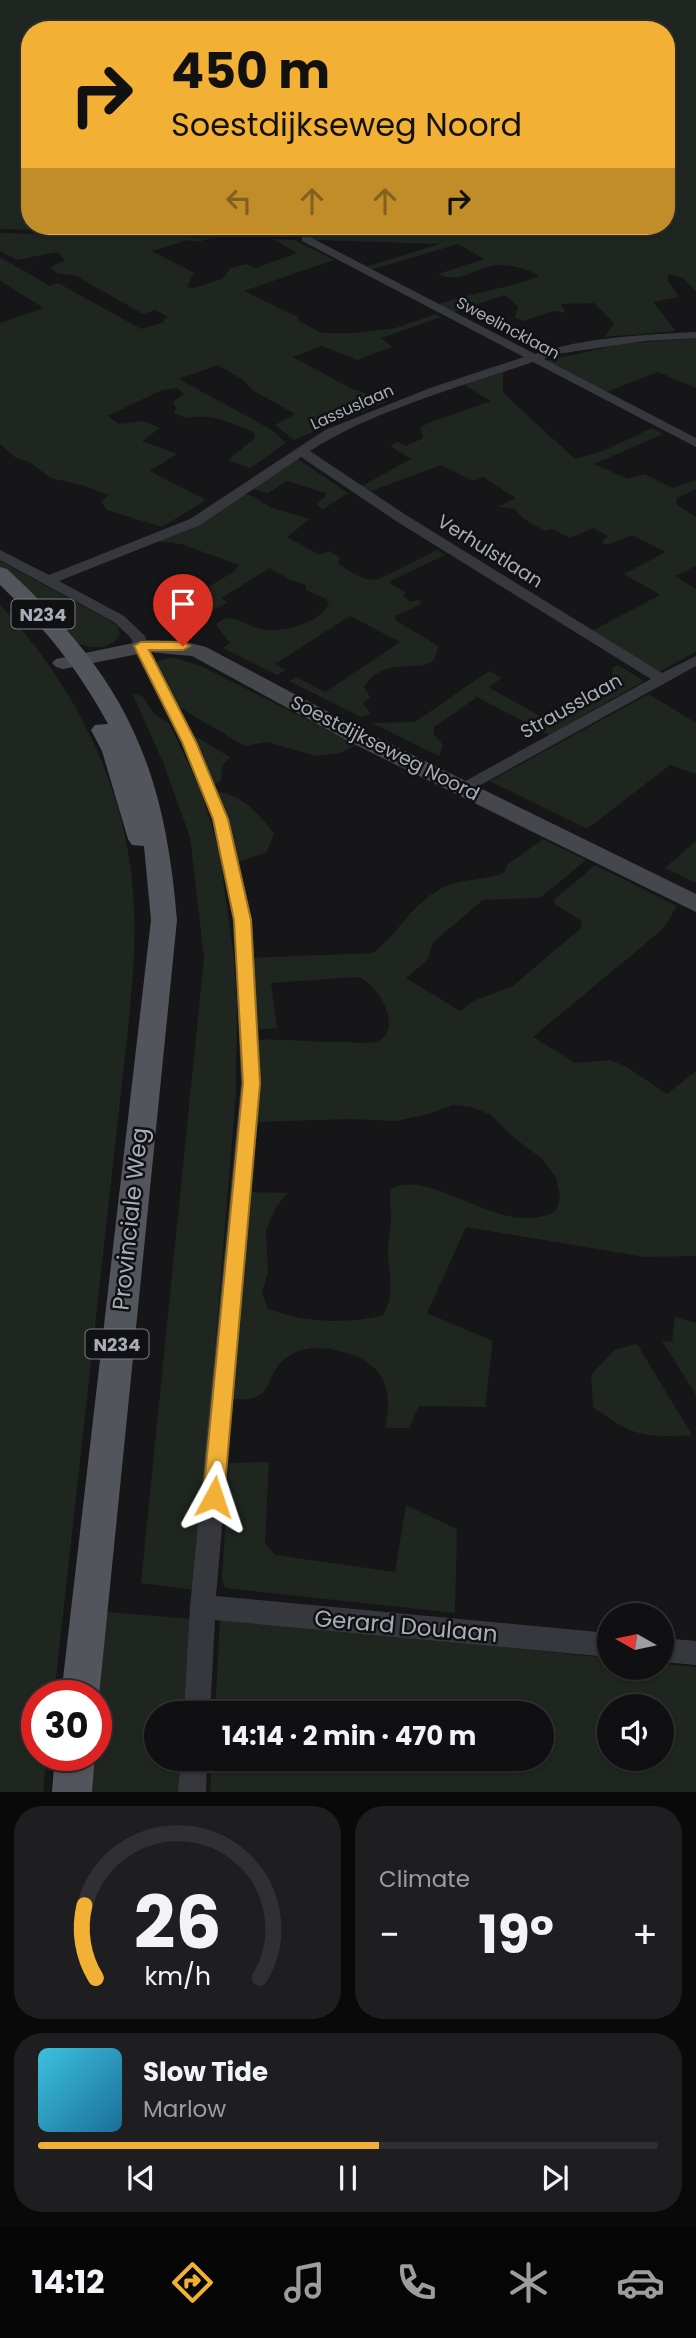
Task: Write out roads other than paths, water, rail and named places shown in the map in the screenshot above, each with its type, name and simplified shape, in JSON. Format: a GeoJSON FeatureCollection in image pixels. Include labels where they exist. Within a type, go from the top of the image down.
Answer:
{"type":"FeatureCollection","features":[{"type":"Feature","properties":{"kind":"main road","name":"Provinciale Weg"},"geometry":{"type":"LineString","coordinates":[[0,573],[58,629],[114,751],[141,838],[150,891],[155,993],[82,1680]]}},
{"type":"Feature","properties":{"kind":"main road","name":"Provinciale Weg"},"geometry":{"type":"LineString","coordinates":[[0,592],[72,661]]}},
{"type":"Feature","properties":{"kind":"main road","name":"Soestdijkseweg Noord"},"geometry":{"type":"LineString","coordinates":[[72,661],[136,637],[199,651],[360,738],[466,788],[696,904]]}},
{"type":"Feature","properties":{"kind":"main road"},"geometry":{"type":"LineString","coordinates":[[72,1792],[74,1771]]}},
{"type":"Feature","properties":{"kind":"street","name":"Sweelincklaan"},"geometry":{"type":"LineString","coordinates":[[306,239],[696,443]]}},
{"type":"Feature","properties":{"kind":"street","name":"Lassuslaan"},"geometry":{"type":"LineString","coordinates":[[48,580],[195,522],[329,433],[362,419],[531,358],[596,344],[696,335]]}},
{"type":"Feature","properties":{"kind":"street","name":"Verhulstlaan"},"geometry":{"type":"LineString","coordinates":[[301,451],[401,518],[661,679]]}},
{"type":"Feature","properties":{"kind":"street"},"geometry":{"type":"LineString","coordinates":[[0,554],[48,580],[136,637],[189,742],[221,819],[243,920],[251,1083],[198,1701]]}},
{"type":"Feature","properties":{"kind":"street","name":"Strausslaan"},"geometry":{"type":"LineString","coordinates":[[466,788],[696,660]]}},
{"type":"Feature","properties":{"kind":"street","name":"Gerard Doulaan"},"geometry":{"type":"LineString","coordinates":[[204,1607],[597,1644]]}},
{"type":"Feature","properties":{"kind":"street"},"geometry":{"type":"LineString","coordinates":[[674,1651],[696,1653]]}},
{"type":"Feature","properties":{"kind":"street"},"geometry":{"type":"LineString","coordinates":[[192,1792],[193,1771]]}}]}
